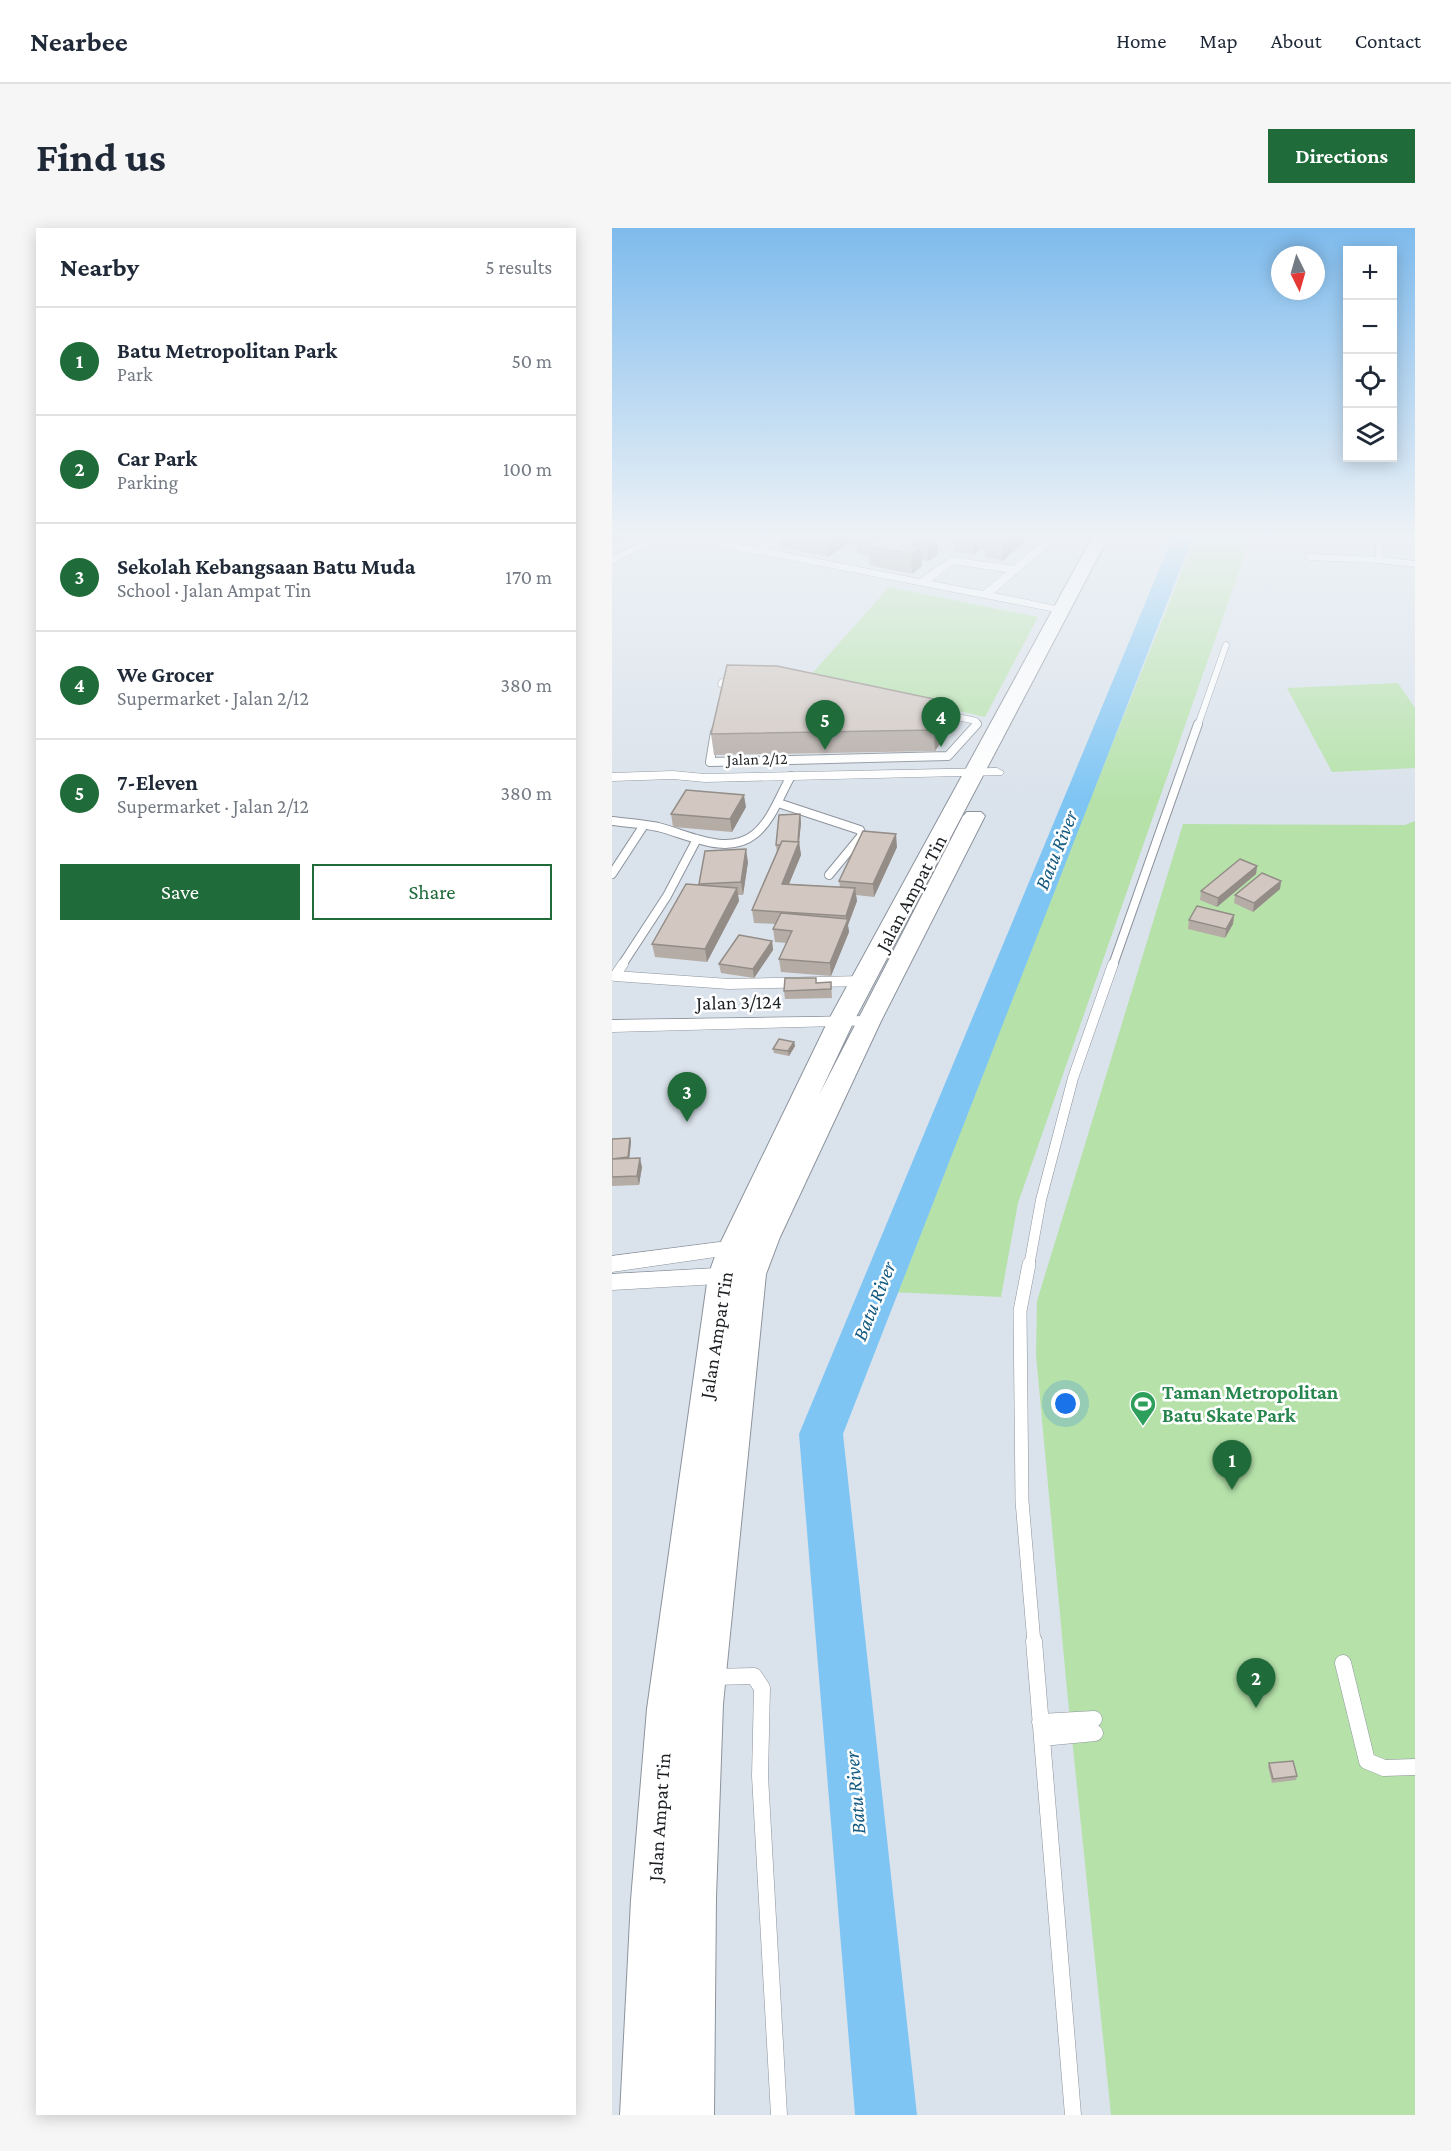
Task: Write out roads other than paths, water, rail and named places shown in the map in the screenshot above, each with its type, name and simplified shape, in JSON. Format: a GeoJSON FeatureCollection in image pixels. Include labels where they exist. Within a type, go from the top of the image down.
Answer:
{"type":"FeatureCollection","features":[{"type":"Feature","properties":{"kind":"street","name":"Jalan Ampat Tin"},"geometry":{"type":"LineString","coordinates":[[644,2115],[653,1900],[667,1709],[742,1261],[854,1021],[987,772],[1055,622]]}},
{"type":"Feature","properties":{"kind":"street"},"geometry":{"type":"LineString","coordinates":[[1033,700],[1073,622]]}},
{"type":"Feature","properties":{"kind":"street","name":"Jalan Ampat Tin"},"geometry":{"type":"LineString","coordinates":[[854,1021],[863,981],[987,772],[1007,752]]}},
{"type":"Feature","properties":{"kind":"street","name":"Jalan 2/12"},"geometry":{"type":"LineString","coordinates":[[612,777],[673,775],[705,778],[987,772]]}},
{"type":"Feature","properties":{"kind":"street","name":"Jalan 3/124"},"geometry":{"type":"LineString","coordinates":[[612,1026],[854,1021]]}},
{"type":"Feature","properties":{"kind":"street","name":"Jalan Ampat Tin"},"geometry":{"type":"LineString","coordinates":[[690,2115],[694,1897],[706,1678],[742,1261]]}},
{"type":"Feature","properties":{"kind":"street"},"geometry":{"type":"LineString","coordinates":[[612,1263],[742,1261]]}},
{"type":"Feature","properties":{"kind":"street"},"geometry":{"type":"LineString","coordinates":[[612,1282],[742,1261]]}},
{"type":"Feature","properties":{"kind":"lane"},"geometry":{"type":"LineString","coordinates":[[1073,2115],[1022,1501],[1020,1311],[1041,1200],[1073,1078],[1226,645]]}},
{"type":"Feature","properties":{"kind":"lane"},"geometry":{"type":"LineString","coordinates":[[722,696],[726,684],[736,683]]}},
{"type":"Feature","properties":{"kind":"lane"},"geometry":{"type":"LineString","coordinates":[[710,762],[948,756],[977,724],[976,721],[935,712]]}},
{"type":"Feature","properties":{"kind":"lane"},"geometry":{"type":"LineString","coordinates":[[705,778],[718,718]]}},
{"type":"Feature","properties":{"kind":"lane"},"geometry":{"type":"LineString","coordinates":[[612,821],[644,825],[698,839],[741,842],[754,835],[778,803],[791,776]]}},
{"type":"Feature","properties":{"kind":"lane"},"geometry":{"type":"LineString","coordinates":[[778,803],[860,830],[862,835],[829,875]]}},
{"type":"Feature","properties":{"kind":"lane"},"geometry":{"type":"LineString","coordinates":[[612,874],[644,825]]}},
{"type":"Feature","properties":{"kind":"lane"},"geometry":{"type":"LineString","coordinates":[[613,976],[667,896],[698,839]]}},
{"type":"Feature","properties":{"kind":"lane"},"geometry":{"type":"LineString","coordinates":[[613,976],[729,984],[863,981]]}},
{"type":"Feature","properties":{"kind":"lane"},"geometry":{"type":"LineString","coordinates":[[1343,1663],[1367,1761],[1376,1768],[1387,1770],[1415,1767]]}},
{"type":"Feature","properties":{"kind":"lane"},"geometry":{"type":"LineString","coordinates":[[706,1678],[754,1676],[762,1688],[760,1776],[779,2115]]}},
{"type":"Feature","properties":{"kind":"lane"},"geometry":{"type":"LineString","coordinates":[[1041,1730],[1095,1726]]}},
{"type":"Feature","properties":{"kind":"waterway","name":"Batu River"},"geometry":{"type":"LineString","coordinates":[[886,2115],[821,1434],[1148,622]]}},
{"type":"Feature","properties":{"kind":"place","name":"We Grocer"},"geometry":{"type":"Point","coordinates":[941,747]}},
{"type":"Feature","properties":{"kind":"place","name":"7-Eleven"},"geometry":{"type":"Point","coordinates":[825,750]}},
{"type":"Feature","properties":{"kind":"place","name":"Sekolah Kebangsaan Batu Muda"},"geometry":{"type":"Point","coordinates":[687,1122]}},
{"type":"Feature","properties":{"kind":"place","name":"Taman Metropolitan Batu Skate Park"},"geometry":{"type":"Point","coordinates":[1143,1427]}},
{"type":"Feature","properties":{"kind":"place","name":"Batu Metropolitan Park"},"geometry":{"type":"Point","coordinates":[1232,1490]}},
{"type":"Feature","properties":{"kind":"place","name":"Car Park"},"geometry":{"type":"Point","coordinates":[1256,1708]}}]}
